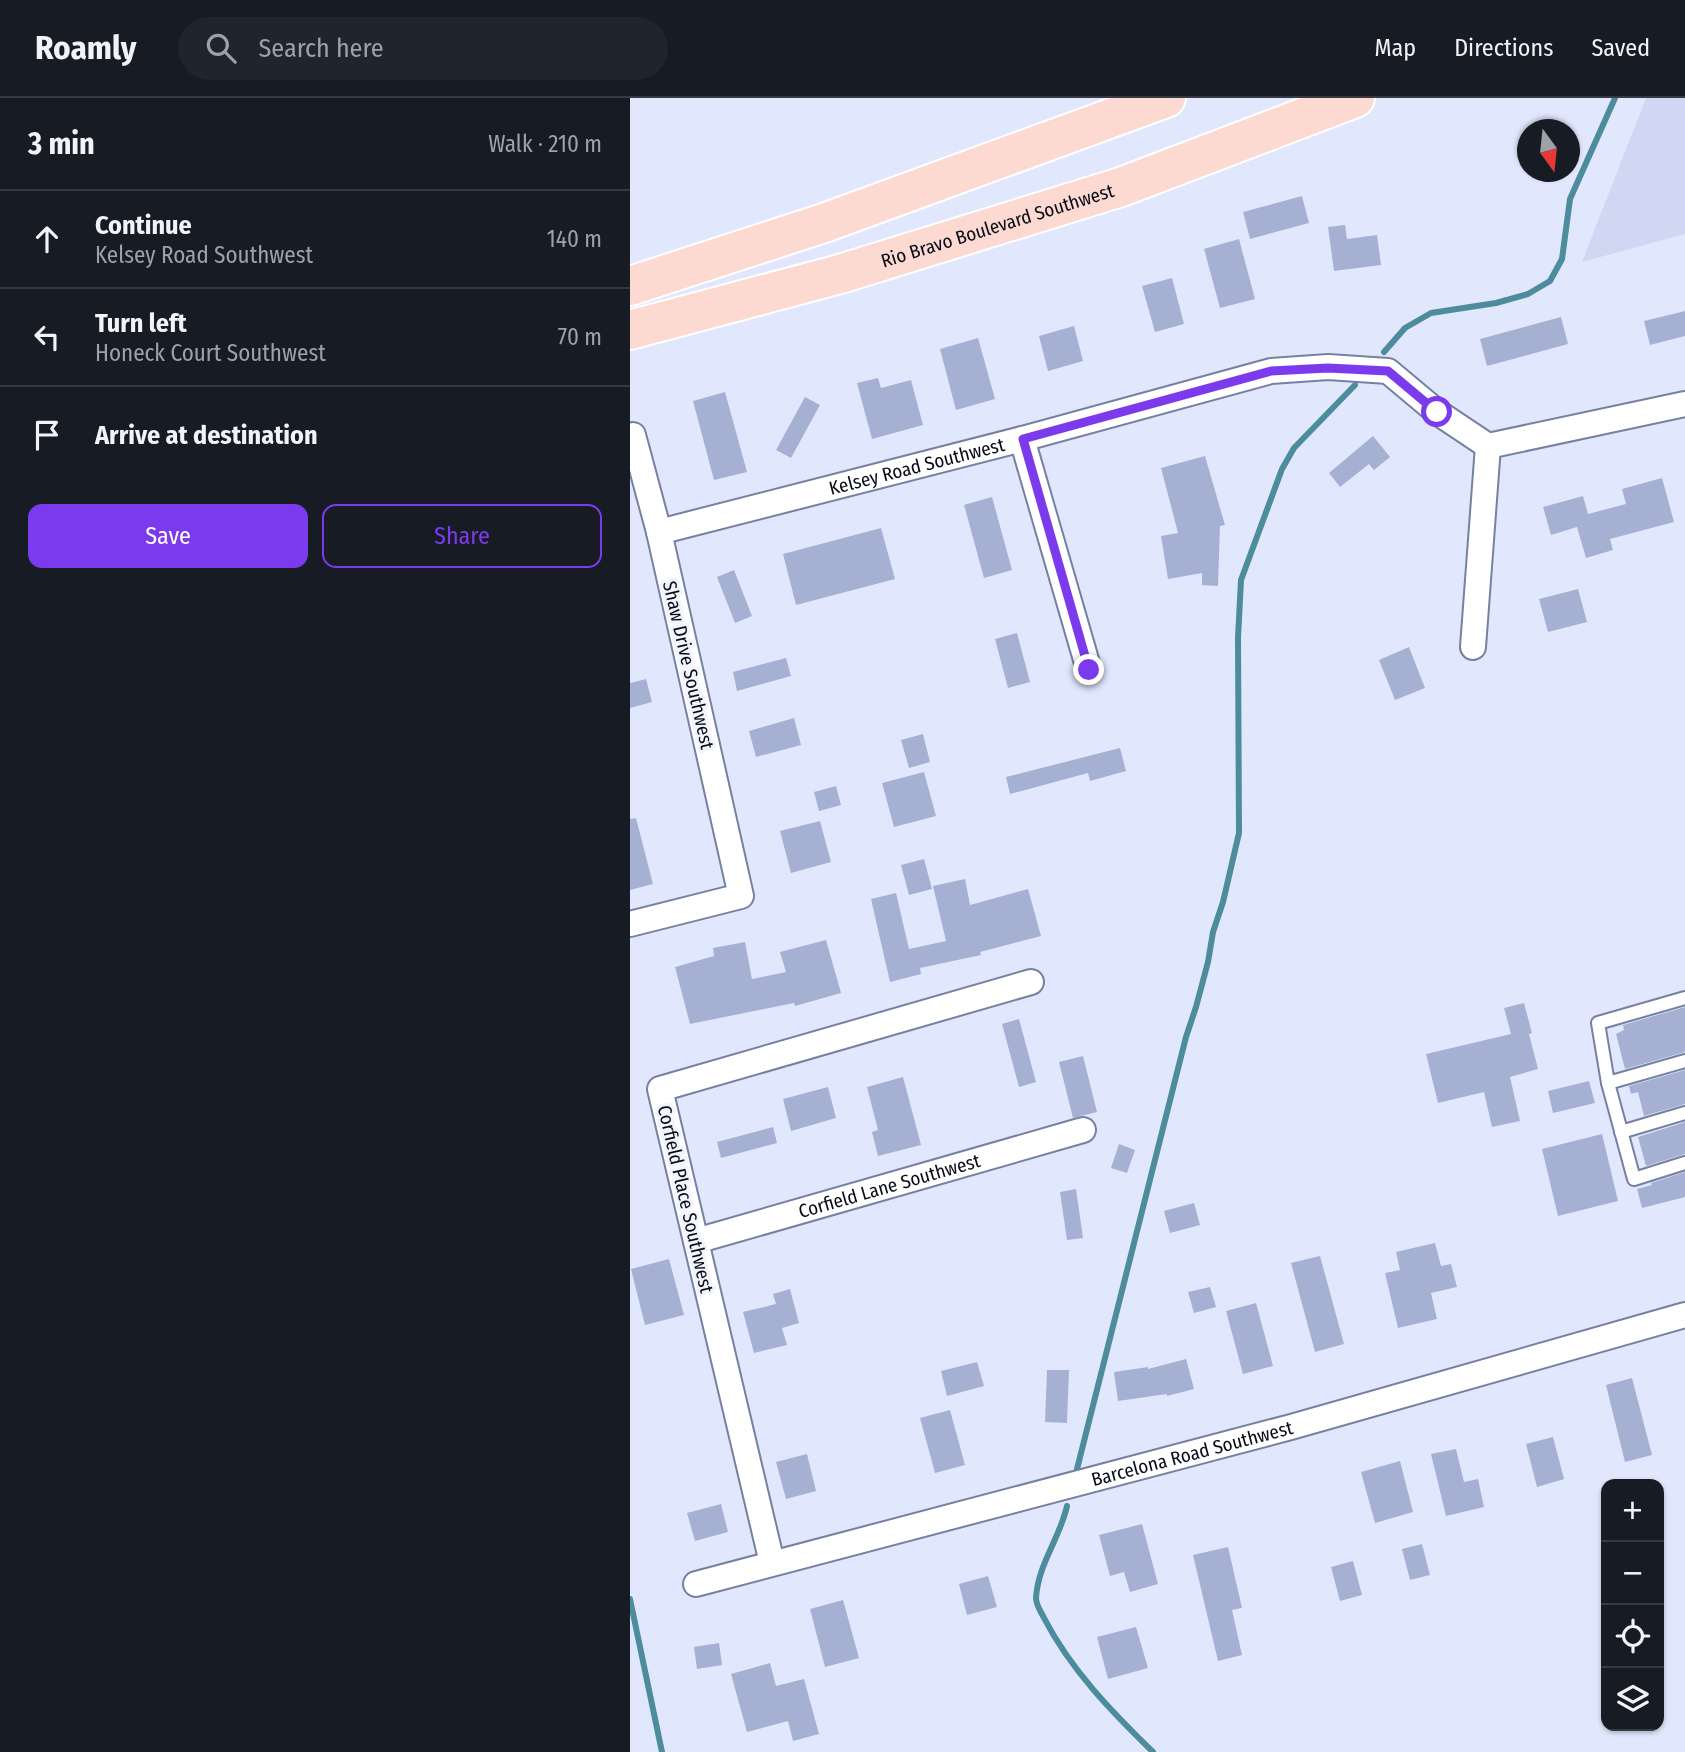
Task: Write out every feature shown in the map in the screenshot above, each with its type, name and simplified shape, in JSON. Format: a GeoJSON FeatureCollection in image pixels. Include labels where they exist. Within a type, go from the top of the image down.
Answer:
{"type":"FeatureCollection","features":[{"type":"Feature","properties":{"kind":"main road"},"geometry":{"type":"LineString","coordinates":[[630,286],[824,223],[1166,98]]}},
{"type":"Feature","properties":{"kind":"main road","name":"Rio Bravo Boulevard Southwest"},"geometry":{"type":"LineString","coordinates":[[630,330],[840,274],[1121,187],[1355,98]]}},
{"type":"Feature","properties":{"kind":"street","name":"Kelsey Road Southwest"},"geometry":{"type":"LineString","coordinates":[[659,532],[1023,439],[1271,371],[1328,368],[1388,371],[1437,412],[1488,446]]}},
{"type":"Feature","properties":{"kind":"street"},"geometry":{"type":"LineString","coordinates":[[1473,647],[1488,446],[1685,404]]}},
{"type":"Feature","properties":{"kind":"street","name":"Shaw Drive Southwest"},"geometry":{"type":"LineString","coordinates":[[630,924],[741,896],[659,532],[633,435]]}},
{"type":"Feature","properties":{"kind":"street"},"geometry":{"type":"LineString","coordinates":[[1023,439],[1089,670]]}},
{"type":"Feature","properties":{"kind":"street","name":"Corfield Place Southwest"},"geometry":{"type":"LineString","coordinates":[[772,1563],[660,1089],[1031,982]]}},
{"type":"Feature","properties":{"kind":"street","name":"Corfield Lane Southwest"},"geometry":{"type":"LineString","coordinates":[[696,1241],[1083,1130]]}},
{"type":"Feature","properties":{"kind":"street","name":"Barcelona Road Southwest"},"geometry":{"type":"LineString","coordinates":[[695,1584],[1291,1427],[1685,1315]]}},
{"type":"Feature","properties":{"kind":"lane"},"geometry":{"type":"LineString","coordinates":[[1685,998],[1598,1023],[1608,1083],[1634,1179],[1685,1163]]}},
{"type":"Feature","properties":{"kind":"lane"},"geometry":{"type":"LineString","coordinates":[[1608,1083],[1685,1061]]}},
{"type":"Feature","properties":{"kind":"lane"},"geometry":{"type":"LineString","coordinates":[[1621,1132],[1685,1113]]}},
{"type":"Feature","properties":{"kind":"shaded area"},"geometry":{"type":"Polygon","coordinates":[[[1646,98],[1685,98],[1685,234],[1582,262],[1646,98]]]}},
{"type":"Feature","properties":{"kind":"building"},"geometry":{"type":"Polygon","coordinates":[[[1302,196],[1309,223],[1250,239],[1243,212],[1302,196]]]}},
{"type":"Feature","properties":{"kind":"building"},"geometry":{"type":"Polygon","coordinates":[[[1345,225],[1347,239],[1377,235],[1381,265],[1334,271],[1328,227],[1345,225]]]}},
{"type":"Feature","properties":{"kind":"building"},"geometry":{"type":"Polygon","coordinates":[[[1239,239],[1255,299],[1220,308],[1204,249],[1239,239]]]}},
{"type":"Feature","properties":{"kind":"building"},"geometry":{"type":"Polygon","coordinates":[[[1172,278],[1184,324],[1155,332],[1142,286],[1172,278]]]}},
{"type":"Feature","properties":{"kind":"building"},"geometry":{"type":"Polygon","coordinates":[[[1685,311],[1685,336],[1650,345],[1644,321],[1685,311]]]}},
{"type":"Feature","properties":{"kind":"building"},"geometry":{"type":"Polygon","coordinates":[[[1561,317],[1568,344],[1487,366],[1480,339],[1561,317]]]}},
{"type":"Feature","properties":{"kind":"building"},"geometry":{"type":"Polygon","coordinates":[[[1074,326],[1083,361],[1048,371],[1039,336],[1074,326]]]}},
{"type":"Feature","properties":{"kind":"building"},"geometry":{"type":"Polygon","coordinates":[[[978,338],[995,399],[956,410],[940,349],[978,338]]]}},
{"type":"Feature","properties":{"kind":"building"},"geometry":{"type":"Polygon","coordinates":[[[878,378],[881,388],[911,380],[923,425],[872,439],[857,383],[878,378]]]}},
{"type":"Feature","properties":{"kind":"building"},"geometry":{"type":"Polygon","coordinates":[[[725,392],[747,472],[714,480],[693,401],[725,392]]]}},
{"type":"Feature","properties":{"kind":"building"},"geometry":{"type":"Polygon","coordinates":[[[805,397],[820,405],[791,458],[776,450],[805,397]]]}},
{"type":"Feature","properties":{"kind":"building"},"geometry":{"type":"Polygon","coordinates":[[[1373,436],[1390,457],[1374,470],[1369,464],[1340,487],[1329,473],[1373,436]]]}},
{"type":"Feature","properties":{"kind":"building"},"geometry":{"type":"Polygon","coordinates":[[[1205,456],[1225,525],[1220,526],[1218,586],[1202,585],[1202,573],[1168,579],[1161,536],[1178,533],[1161,468],[1205,456]]]}},
{"type":"Feature","properties":{"kind":"building"},"geometry":{"type":"Polygon","coordinates":[[[1662,478],[1674,522],[1610,539],[1613,550],[1586,558],[1577,527],[1551,535],[1543,507],[1583,496],[1588,514],[1626,504],[1622,489],[1662,478]]]}},
{"type":"Feature","properties":{"kind":"building"},"geometry":{"type":"Polygon","coordinates":[[[992,497],[1012,570],[984,578],[964,505],[992,497]]]}},
{"type":"Feature","properties":{"kind":"building"},"geometry":{"type":"Polygon","coordinates":[[[881,528],[895,579],[796,605],[783,554],[881,528]]]}},
{"type":"Feature","properties":{"kind":"building"},"geometry":{"type":"Polygon","coordinates":[[[734,570],[752,616],[735,623],[717,577],[734,570]]]}},
{"type":"Feature","properties":{"kind":"building"},"geometry":{"type":"Polygon","coordinates":[[[1578,589],[1587,622],[1548,632],[1539,599],[1578,589]]]}},
{"type":"Feature","properties":{"kind":"building"},"geometry":{"type":"Polygon","coordinates":[[[1017,633],[1030,682],[1008,688],[995,639],[1017,633]]]}},
{"type":"Feature","properties":{"kind":"building"},"geometry":{"type":"Polygon","coordinates":[[[1409,647],[1425,688],[1395,700],[1379,660],[1409,647]]]}},
{"type":"Feature","properties":{"kind":"building"},"geometry":{"type":"Polygon","coordinates":[[[786,658],[791,676],[737,691],[733,672],[786,658]]]}},
{"type":"Feature","properties":{"kind":"building"},"geometry":{"type":"Polygon","coordinates":[[[646,679],[652,702],[630,708],[630,683],[646,679]]]}},
{"type":"Feature","properties":{"kind":"building"},"geometry":{"type":"Polygon","coordinates":[[[794,718],[801,745],[756,757],[749,731],[794,718]]]}},
{"type":"Feature","properties":{"kind":"building"},"geometry":{"type":"Polygon","coordinates":[[[923,734],[930,762],[909,768],[901,740],[923,734]]]}},
{"type":"Feature","properties":{"kind":"building"},"geometry":{"type":"Polygon","coordinates":[[[1120,748],[1126,771],[1090,781],[1088,773],[1010,794],[1006,777],[1120,748]]]}},
{"type":"Feature","properties":{"kind":"building"},"geometry":{"type":"Polygon","coordinates":[[[924,772],[936,816],[894,827],[882,783],[924,772]]]}},
{"type":"Feature","properties":{"kind":"building"},"geometry":{"type":"Polygon","coordinates":[[[836,786],[841,805],[819,811],[814,792],[836,786]]]}},
{"type":"Feature","properties":{"kind":"building"},"geometry":{"type":"Polygon","coordinates":[[[636,818],[653,884],[630,890],[630,819],[636,818]]]}},
{"type":"Feature","properties":{"kind":"building"},"geometry":{"type":"Polygon","coordinates":[[[820,821],[831,862],[791,873],[780,831],[820,821]]]}},
{"type":"Feature","properties":{"kind":"building"},"geometry":{"type":"Polygon","coordinates":[[[924,859],[932,889],[909,895],[901,865],[924,859]]]}},
{"type":"Feature","properties":{"kind":"building"},"geometry":{"type":"Polygon","coordinates":[[[965,879],[970,905],[1028,889],[1041,936],[980,952],[981,955],[920,968],[921,974],[890,982],[871,899],[896,893],[909,949],[946,941],[933,886],[965,879]]]}},
{"type":"Feature","properties":{"kind":"building"},"geometry":{"type":"Polygon","coordinates":[[[826,940],[841,993],[795,1006],[794,1003],[690,1024],[675,967],[714,956],[713,948],[745,942],[752,979],[786,972],[780,952],[826,940]]]}},
{"type":"Feature","properties":{"kind":"building"},"geometry":{"type":"Polygon","coordinates":[[[1524,1003],[1538,1069],[1510,1077],[1520,1121],[1492,1127],[1484,1092],[1438,1103],[1426,1054],[1511,1034],[1504,1008],[1524,1003]]]}},
{"type":"Feature","properties":{"kind":"building"},"geometry":{"type":"Polygon","coordinates":[[[1685,1007],[1685,1052],[1625,1069],[1616,1034],[1624,1030],[1623,1025],[1685,1007]]]}},
{"type":"Feature","properties":{"kind":"building"},"geometry":{"type":"Polygon","coordinates":[[[1019,1019],[1036,1082],[1019,1087],[1002,1024],[1019,1019]]]}},
{"type":"Feature","properties":{"kind":"building"},"geometry":{"type":"Polygon","coordinates":[[[1083,1056],[1097,1112],[1073,1118],[1059,1062],[1083,1056]]]}},
{"type":"Feature","properties":{"kind":"building"},"geometry":{"type":"Polygon","coordinates":[[[1685,1070],[1685,1104],[1644,1116],[1638,1092],[1631,1094],[1629,1086],[1685,1070]]]}},
{"type":"Feature","properties":{"kind":"building"},"geometry":{"type":"Polygon","coordinates":[[[903,1077],[921,1145],[878,1156],[872,1132],[878,1130],[867,1087],[903,1077]]]}},
{"type":"Feature","properties":{"kind":"building"},"geometry":{"type":"Polygon","coordinates":[[[1589,1081],[1595,1103],[1553,1113],[1548,1091],[1589,1081]]]}},
{"type":"Feature","properties":{"kind":"building"},"geometry":{"type":"Polygon","coordinates":[[[828,1087],[836,1118],[791,1131],[783,1099],[828,1087]]]}},
{"type":"Feature","properties":{"kind":"building"},"geometry":{"type":"Polygon","coordinates":[[[1685,1122],[1685,1154],[1646,1166],[1638,1137],[1685,1122]]]}},
{"type":"Feature","properties":{"kind":"building"},"geometry":{"type":"Polygon","coordinates":[[[773,1127],[777,1143],[721,1158],[717,1142],[773,1127]]]}},
{"type":"Feature","properties":{"kind":"building"},"geometry":{"type":"Polygon","coordinates":[[[1602,1134],[1618,1201],[1558,1216],[1542,1149],[1602,1134]]]}},
{"type":"Feature","properties":{"kind":"building"},"geometry":{"type":"Polygon","coordinates":[[[1119,1144],[1135,1150],[1127,1173],[1111,1168],[1119,1144]]]}},
{"type":"Feature","properties":{"kind":"building"},"geometry":{"type":"Polygon","coordinates":[[[1685,1172],[1685,1197],[1642,1208],[1637,1189],[1685,1172]]]}},
{"type":"Feature","properties":{"kind":"building"},"geometry":{"type":"Polygon","coordinates":[[[1076,1189],[1083,1238],[1067,1240],[1060,1192],[1076,1189]]]}},
{"type":"Feature","properties":{"kind":"building"},"geometry":{"type":"Polygon","coordinates":[[[1194,1203],[1200,1225],[1170,1233],[1164,1211],[1194,1203]]]}},
{"type":"Feature","properties":{"kind":"building"},"geometry":{"type":"Polygon","coordinates":[[[1435,1243],[1441,1266],[1451,1264],[1457,1287],[1431,1293],[1437,1319],[1398,1328],[1385,1273],[1400,1270],[1396,1252],[1435,1243]]]}},
{"type":"Feature","properties":{"kind":"building"},"geometry":{"type":"Polygon","coordinates":[[[1320,1256],[1344,1344],[1315,1352],[1291,1263],[1320,1256]]]}},
{"type":"Feature","properties":{"kind":"building"},"geometry":{"type":"Polygon","coordinates":[[[669,1259],[684,1315],[645,1325],[631,1269],[669,1259]]]}},
{"type":"Feature","properties":{"kind":"building"},"geometry":{"type":"Polygon","coordinates":[[[1210,1287],[1216,1307],[1194,1313],[1188,1292],[1210,1287]]]}},
{"type":"Feature","properties":{"kind":"building"},"geometry":{"type":"Polygon","coordinates":[[[790,1289],[799,1323],[782,1328],[787,1345],[754,1353],[743,1312],[776,1304],[773,1294],[790,1289]]]}},
{"type":"Feature","properties":{"kind":"building"},"geometry":{"type":"Polygon","coordinates":[[[1256,1303],[1273,1366],[1243,1374],[1226,1311],[1256,1303]]]}},
{"type":"Feature","properties":{"kind":"building"},"geometry":{"type":"Polygon","coordinates":[[[1186,1359],[1194,1389],[1167,1396],[1118,1401],[1114,1372],[1148,1369],[1186,1359]]]}},
{"type":"Feature","properties":{"kind":"building"},"geometry":{"type":"Polygon","coordinates":[[[977,1362],[984,1386],[947,1396],[941,1371],[977,1362]]]}},
{"type":"Feature","properties":{"kind":"building"},"geometry":{"type":"Polygon","coordinates":[[[1047,1370],[1069,1370],[1067,1423],[1045,1422],[1047,1370]]]}},
{"type":"Feature","properties":{"kind":"building"},"geometry":{"type":"Polygon","coordinates":[[[1632,1378],[1652,1455],[1625,1462],[1606,1385],[1632,1378]]]}},
{"type":"Feature","properties":{"kind":"building"},"geometry":{"type":"Polygon","coordinates":[[[950,1410],[965,1465],[935,1473],[920,1418],[950,1410]]]}},
{"type":"Feature","properties":{"kind":"building"},"geometry":{"type":"Polygon","coordinates":[[[1553,1437],[1564,1479],[1537,1487],[1526,1444],[1553,1437]]]}},
{"type":"Feature","properties":{"kind":"building"},"geometry":{"type":"Polygon","coordinates":[[[1456,1449],[1464,1482],[1478,1479],[1484,1507],[1446,1516],[1431,1454],[1456,1449]]]}},
{"type":"Feature","properties":{"kind":"building"},"geometry":{"type":"Polygon","coordinates":[[[807,1454],[816,1491],[786,1499],[776,1462],[807,1454]]]}},
{"type":"Feature","properties":{"kind":"building"},"geometry":{"type":"Polygon","coordinates":[[[1400,1461],[1413,1512],[1375,1523],[1361,1472],[1400,1461]]]}},
{"type":"Feature","properties":{"kind":"building"},"geometry":{"type":"Polygon","coordinates":[[[721,1504],[728,1532],[695,1541],[687,1513],[721,1504]]]}},
{"type":"Feature","properties":{"kind":"building"},"geometry":{"type":"Polygon","coordinates":[[[1142,1524],[1158,1584],[1130,1592],[1124,1572],[1110,1576],[1099,1535],[1142,1524]]]}},
{"type":"Feature","properties":{"kind":"building"},"geometry":{"type":"Polygon","coordinates":[[[1422,1544],[1430,1575],[1410,1580],[1402,1549],[1422,1544]]]}},
{"type":"Feature","properties":{"kind":"building"},"geometry":{"type":"Polygon","coordinates":[[[1228,1547],[1242,1608],[1232,1610],[1242,1655],[1218,1661],[1193,1555],[1228,1547]]]}},
{"type":"Feature","properties":{"kind":"building"},"geometry":{"type":"Polygon","coordinates":[[[1353,1561],[1362,1595],[1340,1601],[1331,1567],[1353,1561]]]}},
{"type":"Feature","properties":{"kind":"building"},"geometry":{"type":"Polygon","coordinates":[[[988,1576],[997,1607],[967,1615],[959,1584],[988,1576]]]}},
{"type":"Feature","properties":{"kind":"building"},"geometry":{"type":"Polygon","coordinates":[[[843,1600],[859,1658],[825,1667],[810,1609],[843,1600]]]}},
{"type":"Feature","properties":{"kind":"building"},"geometry":{"type":"Polygon","coordinates":[[[1136,1627],[1148,1668],[1108,1679],[1097,1637],[1136,1627]]]}},
{"type":"Feature","properties":{"kind":"building"},"geometry":{"type":"Polygon","coordinates":[[[719,1643],[722,1665],[697,1669],[694,1647],[719,1643]]]}},
{"type":"Feature","properties":{"kind":"building"},"geometry":{"type":"Polygon","coordinates":[[[770,1663],[776,1686],[804,1679],[819,1734],[793,1741],[788,1721],[747,1732],[731,1674],[770,1663]]]}},
{"type":"Feature","properties":{"kind":"waterway"},"geometry":{"type":"LineString","coordinates":[[1384,352],[1405,328],[1431,313],[1496,303],[1528,294],[1550,281],[1562,259],[1570,199],[1615,98]]}},
{"type":"Feature","properties":{"kind":"waterway"},"geometry":{"type":"LineString","coordinates":[[1077,1469],[1239,833],[1238,638],[1241,580],[1282,469],[1294,448],[1355,385]]}},
{"type":"Feature","properties":{"kind":"waterway"},"geometry":{"type":"LineString","coordinates":[[1067,1506],[1041,1574],[1037,1603],[1055,1637],[1079,1672],[1153,1752]]}},
{"type":"Feature","properties":{"kind":"waterway"},"geometry":{"type":"LineString","coordinates":[[630,1599],[662,1752]]}},
{"type":"Feature","properties":{"kind":"route"},"geometry":{"type":"LineString","coordinates":[[1089,670],[1023,439],[1271,371],[1328,368],[1388,371],[1437,412]]}}]}
